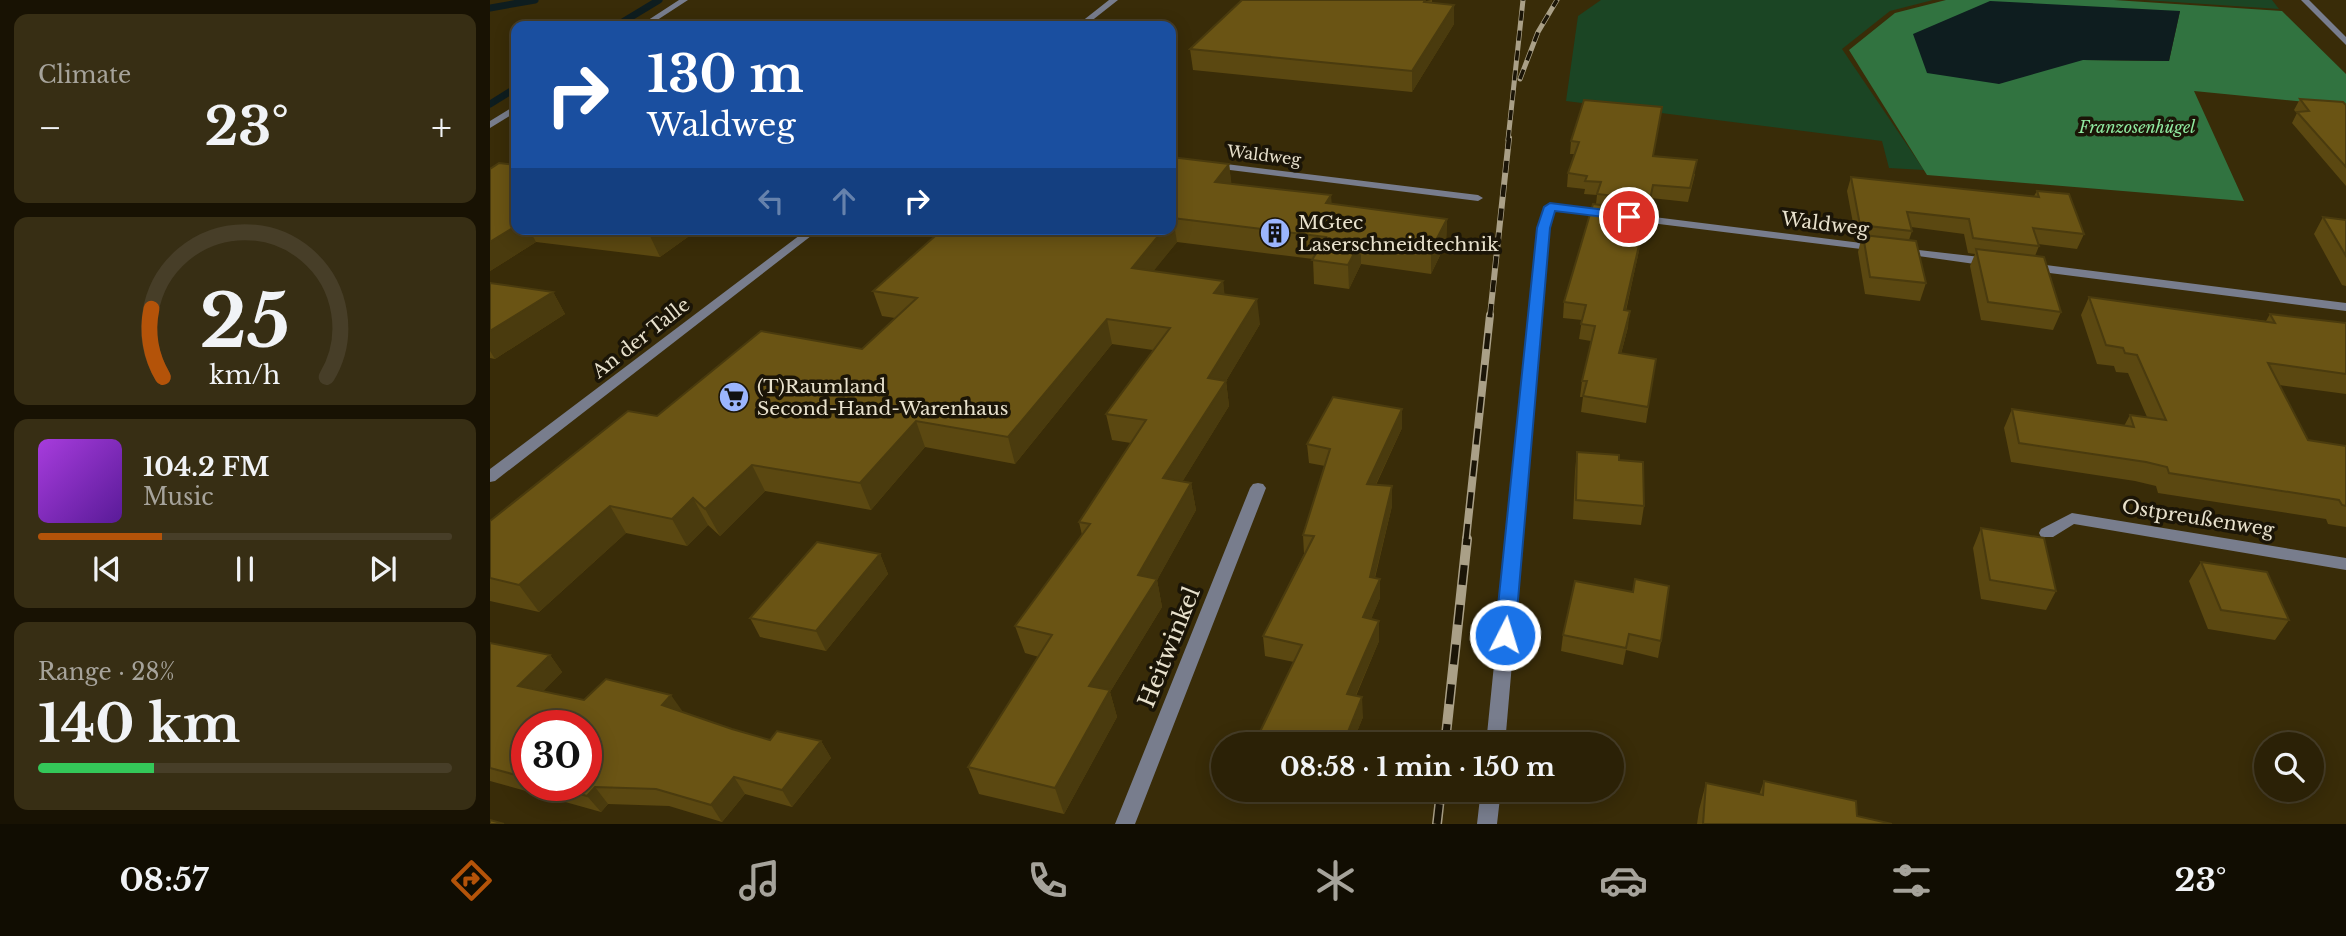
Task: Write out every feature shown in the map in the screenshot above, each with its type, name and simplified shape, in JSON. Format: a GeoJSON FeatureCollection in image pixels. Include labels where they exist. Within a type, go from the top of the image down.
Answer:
{"type":"FeatureCollection","features":[{"type":"Feature","properties":{"kind":"street"},"geometry":{"type":"LineString","coordinates":[[651,21],[684,0]]}},
{"type":"Feature","properties":{"kind":"street"},"geometry":{"type":"LineString","coordinates":[[1087,21],[1114,0]]}},
{"type":"Feature","properties":{"kind":"street"},"geometry":{"type":"LineString","coordinates":[[2305,0],[2346,42]]}},
{"type":"Feature","properties":{"kind":"street"},"geometry":{"type":"LineString","coordinates":[[490,125],[511,111]]}},
{"type":"Feature","properties":{"kind":"street","name":"Waldweg"},"geometry":{"type":"LineString","coordinates":[[1195,163],[1478,198]]}},
{"type":"Feature","properties":{"kind":"street","name":"Waldweg"},"geometry":{"type":"LineString","coordinates":[[1496,732],[1544,228],[1550,207],[2003,264]]}},
{"type":"Feature","properties":{"kind":"street","name":"An der Talle"},"geometry":{"type":"LineString","coordinates":[[490,477],[807,235]]}},
{"type":"Feature","properties":{"kind":"street"},"geometry":{"type":"LineString","coordinates":[[2016,265],[2346,307]]}},
{"type":"Feature","properties":{"kind":"street","name":"Heitwinkel"},"geometry":{"type":"LineString","coordinates":[[1125,824],[1258,488]]}},
{"type":"Feature","properties":{"kind":"street","name":"Ostpreußenweg"},"geometry":{"type":"LineString","coordinates":[[2047,533],[2072,518],[2346,564]]}},
{"type":"Feature","properties":{"kind":"street"},"geometry":{"type":"LineString","coordinates":[[1487,824],[1489,802]]}},
{"type":"Feature","properties":{"kind":"green space"},"geometry":{"type":"Polygon","coordinates":[[[1601,0],[1933,0],[1890,11],[1842,49],[1924,170],[1889,168],[1882,141],[1566,101],[1578,16],[1601,0]]]}},
{"type":"Feature","properties":{"kind":"green space","name":"Franzosenhügel"},"geometry":{"type":"Polygon","coordinates":[[[1946,0],[2114,0],[2282,11],[2346,74],[2346,106],[2194,91],[2244,201],[1927,175],[1849,50],[1895,13],[1946,0]],[[2180,11],[2083,60],[2169,61],[2180,11]]]}},
{"type":"Feature","properties":{"kind":"green space"},"geometry":{"type":"Polygon","coordinates":[[[2144,0],[2272,0],[2279,9],[2144,0]]]}},
{"type":"Feature","properties":{"kind":"shaded area"},"geometry":{"type":"Polygon","coordinates":[[[1990,1],[2180,11],[2169,61],[2083,60],[1999,84],[1927,73],[1913,34],[1990,1]]]}},
{"type":"Feature","properties":{"kind":"building"},"geometry":{"type":"Polygon","coordinates":[[[1242,0],[1425,0],[1424,2],[1454,5],[1412,71],[1190,49],[1242,0]]]}},
{"type":"Feature","properties":{"kind":"building"},"geometry":{"type":"Polygon","coordinates":[[[2300,99],[2343,102],[2346,105],[2346,167],[2297,112],[2309,111],[2300,99]]]}},
{"type":"Feature","properties":{"kind":"building"},"geometry":{"type":"Polygon","coordinates":[[[1584,100],[1662,107],[1653,156],[1697,160],[1690,188],[1653,185],[1650,200],[1597,194],[1601,182],[1585,181],[1587,176],[1568,173],[1579,142],[1571,141],[1584,100]]]}},
{"type":"Feature","properties":{"kind":"building"},"geometry":{"type":"Polygon","coordinates":[[[1176,158],[1229,164],[1215,182],[1331,195],[1326,203],[1447,219],[1431,250],[1361,240],[1348,265],[1312,260],[1326,237],[1176,218],[1176,158]]]}},
{"type":"Feature","properties":{"kind":"building"},"geometry":{"type":"Polygon","coordinates":[[[499,163],[511,164],[511,229],[490,242],[490,169],[499,163]]]}},
{"type":"Feature","properties":{"kind":"building"},"geometry":{"type":"Polygon","coordinates":[[[1851,177],[2039,197],[2037,191],[2069,194],[2084,234],[2033,228],[2039,246],[1973,238],[1969,219],[1907,212],[1912,231],[1860,225],[1851,177]]]}},
{"type":"Feature","properties":{"kind":"building"},"geometry":{"type":"Polygon","coordinates":[[[1593,204],[1647,211],[1624,310],[1630,311],[1619,353],[1656,359],[1648,407],[1583,396],[1587,381],[1582,381],[1595,326],[1581,324],[1586,305],[1564,302],[1593,204]]]}},
{"type":"Feature","properties":{"kind":"building"},"geometry":{"type":"Polygon","coordinates":[[[2323,217],[2346,220],[2346,256],[2323,217]]]}},
{"type":"Feature","properties":{"kind":"building"},"geometry":{"type":"Polygon","coordinates":[[[936,235],[1159,235],[1132,268],[1223,281],[1214,293],[1257,299],[1208,378],[1226,381],[1163,478],[1191,483],[1138,575],[1157,579],[1089,686],[1110,690],[1055,788],[968,767],[1052,635],[1015,626],[1090,524],[1079,522],[1146,420],[1106,414],[1170,328],[1107,319],[1008,437],[916,421],[860,483],[752,465],[705,509],[693,498],[672,519],[610,506],[519,585],[490,578],[490,521],[628,411],[657,416],[761,331],[862,349],[917,298],[873,291],[936,235]]]}},
{"type":"Feature","properties":{"kind":"building"},"geometry":{"type":"Polygon","coordinates":[[[1863,235],[1916,241],[1926,283],[1870,277],[1863,235]]]}},
{"type":"Feature","properties":{"kind":"building"},"geometry":{"type":"Polygon","coordinates":[[[1976,249],[2044,257],[2061,312],[1988,302],[1976,249]]]}},
{"type":"Feature","properties":{"kind":"building"},"geometry":{"type":"Polygon","coordinates":[[[490,283],[553,292],[490,331],[490,283]]]}},
{"type":"Feature","properties":{"kind":"building"},"geometry":{"type":"Polygon","coordinates":[[[2089,297],[2275,323],[2270,314],[2346,323],[2346,374],[2268,363],[2308,440],[2346,446],[2346,506],[2339,500],[2169,473],[2167,467],[2146,462],[2019,443],[2012,409],[2134,427],[2130,415],[2166,420],[2137,355],[2125,353],[2123,348],[2106,345],[2089,297]]]}},
{"type":"Feature","properties":{"kind":"building"},"geometry":{"type":"Polygon","coordinates":[[[1333,397],[1402,409],[1367,484],[1392,486],[1370,577],[1380,579],[1363,617],[1379,621],[1347,694],[1362,697],[1348,732],[1260,732],[1302,645],[1263,636],[1314,536],[1303,535],[1330,449],[1307,444],[1333,397]]]}},
{"type":"Feature","properties":{"kind":"building"},"geometry":{"type":"Polygon","coordinates":[[[1577,452],[1619,455],[1619,460],[1643,462],[1644,506],[1576,500],[1577,452]]]}},
{"type":"Feature","properties":{"kind":"building"},"geometry":{"type":"Polygon","coordinates":[[[1981,528],[2044,538],[2056,591],[1990,580],[1981,528]]]}},
{"type":"Feature","properties":{"kind":"building"},"geometry":{"type":"Polygon","coordinates":[[[817,542],[880,554],[816,631],[750,618],[817,542]]]}},
{"type":"Feature","properties":{"kind":"building"},"geometry":{"type":"Polygon","coordinates":[[[2201,562],[2267,572],[2289,620],[2221,610],[2201,562]]]}},
{"type":"Feature","properties":{"kind":"building"},"geometry":{"type":"Polygon","coordinates":[[[1635,579],[1669,586],[1661,641],[1629,634],[1626,648],[1563,635],[1575,581],[1633,592],[1635,579]]]}},
{"type":"Feature","properties":{"kind":"building"},"geometry":{"type":"Polygon","coordinates":[[[490,643],[550,655],[518,686],[584,700],[606,679],[671,695],[662,705],[770,740],[777,731],[821,741],[782,790],[734,777],[711,805],[656,789],[602,787],[602,710],[511,710],[511,774],[490,768],[490,643]]]}},
{"type":"Feature","properties":{"kind":"building"},"geometry":{"type":"Polygon","coordinates":[[[1764,781],[1856,801],[1857,816],[1892,824],[1703,824],[1706,783],[1763,795],[1764,781]]]}},
{"type":"Feature","properties":{"kind":"waterway"},"geometry":{"type":"LineString","coordinates":[[490,8],[535,0]]}},
{"type":"Feature","properties":{"kind":"waterway"},"geometry":{"type":"LineString","coordinates":[[624,21],[659,0]]}},
{"type":"Feature","properties":{"kind":"waterway"},"geometry":{"type":"LineString","coordinates":[[490,104],[511,91]]}},
{"type":"Feature","properties":{"kind":"railway"},"geometry":{"type":"LineString","coordinates":[[1508,140],[1523,0]]}},
{"type":"Feature","properties":{"kind":"railway"},"geometry":{"type":"LineString","coordinates":[[1520,79],[1538,32],[1557,0]]}},
{"type":"Feature","properties":{"kind":"railway"},"geometry":{"type":"LineString","coordinates":[[1490,316],[1509,138]]}},
{"type":"Feature","properties":{"kind":"railway"},"geometry":{"type":"LineString","coordinates":[[1466,540],[1490,315]]}},
{"type":"Feature","properties":{"kind":"railway"},"geometry":{"type":"LineString","coordinates":[[1446,732],[1467,539]]}},
{"type":"Feature","properties":{"kind":"railway"},"geometry":{"type":"LineString","coordinates":[[1437,824],[1440,802]]}},
{"type":"Feature","properties":{"kind":"place","name":"MGtec Laserschneidtechnik"},"geometry":{"type":"Point","coordinates":[1275,233]}},
{"type":"Feature","properties":{"kind":"place","name":"(T)Raumland Second-Hand-Warenhaus"},"geometry":{"type":"Point","coordinates":[734,397]}},
{"type":"Feature","properties":{"kind":"route"},"geometry":{"type":"LineString","coordinates":[[1505,635],[1544,228],[1550,207],[1629,217]]}}]}
